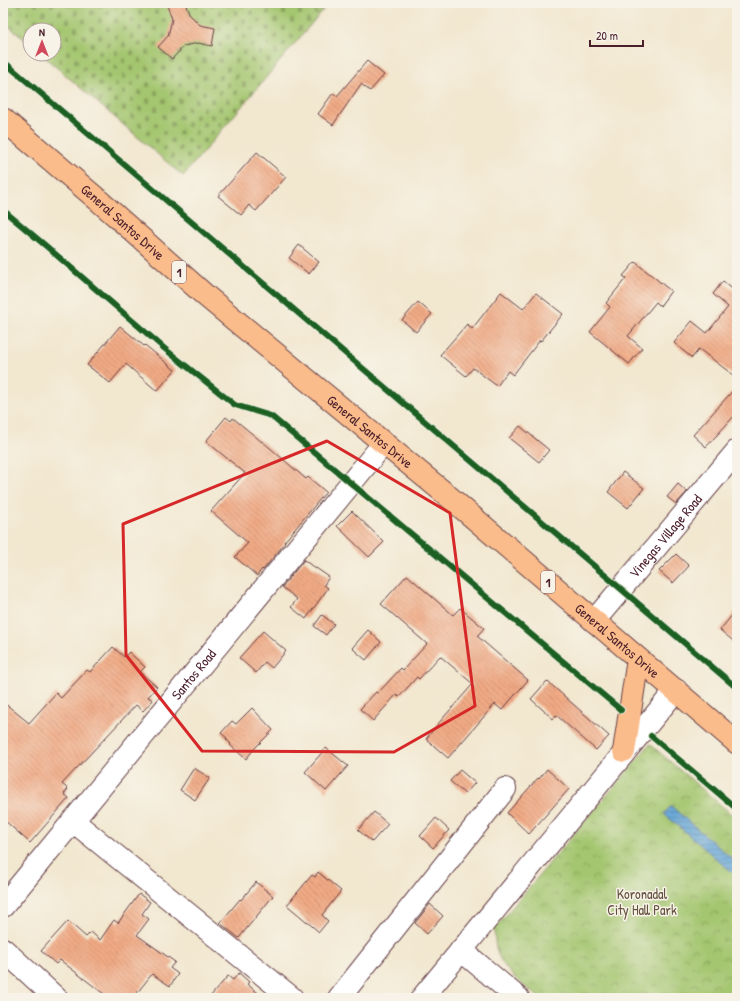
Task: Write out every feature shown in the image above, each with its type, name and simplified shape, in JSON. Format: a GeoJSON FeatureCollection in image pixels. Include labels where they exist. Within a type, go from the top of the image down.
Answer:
{"type":"FeatureCollection","features":[{"type":"Feature","properties":{"kind":"highway","name":"General Santos Drive"},"geometry":{"type":"LineString","coordinates":[[3,119],[97,199],[206,296],[441,490],[737,743]]}},
{"type":"Feature","properties":{"kind":"highway"},"geometry":{"type":"LineString","coordinates":[[624,752],[638,659]]}},
{"type":"Feature","properties":{"kind":"street","name":"Santos Road"},"geometry":{"type":"LineString","coordinates":[[3,906],[384,443]]}},
{"type":"Feature","properties":{"kind":"street","name":"Vinegas Village Road"},"geometry":{"type":"LineString","coordinates":[[594,621],[737,451]]}},
{"type":"Feature","properties":{"kind":"street"},"geometry":{"type":"LineString","coordinates":[[422,998],[676,690]]}},
{"type":"Feature","properties":{"kind":"street"},"geometry":{"type":"LineString","coordinates":[[340,998],[505,789]]}},
{"type":"Feature","properties":{"kind":"street"},"geometry":{"type":"LineString","coordinates":[[73,821],[292,998]]}},
{"type":"Feature","properties":{"kind":"street"},"geometry":{"type":"LineString","coordinates":[[3,949],[56,998]]}},
{"type":"Feature","properties":{"kind":"street"},"geometry":{"type":"LineString","coordinates":[[461,950],[518,998]]}},
{"type":"Feature","properties":{"kind":"highlighted area"},"geometry":{"type":"Polygon","coordinates":[[[327,441],[450,513],[475,706],[394,752],[202,751],[126,655],[123,524],[327,441]]]}},
{"type":"Feature","properties":{"kind":"green space"},"geometry":{"type":"Polygon","coordinates":[[[3,3],[329,3],[183,176],[50,62],[62,62],[62,22],[22,22],[22,37],[3,21],[3,3]]]}},
{"type":"Feature","properties":{"kind":"green space","name":"Koronadal City Hall Park"},"geometry":{"type":"Polygon","coordinates":[[[650,744],[737,819],[737,998],[540,998],[517,980],[499,957],[495,944],[494,929],[650,744]]]}},
{"type":"Feature","properties":{"kind":"water"},"geometry":{"type":"Polygon","coordinates":[[[671,806],[737,863],[737,876],[664,814],[671,806]]]}},
{"type":"Feature","properties":{"kind":"building"},"geometry":{"type":"Polygon","coordinates":[[[166,3],[185,3],[190,15],[200,25],[215,28],[212,46],[198,43],[184,46],[172,59],[158,47],[168,36],[172,19],[166,3]]]}},
{"type":"Feature","properties":{"kind":"building"},"geometry":{"type":"Polygon","coordinates":[[[367,61],[384,75],[370,91],[361,84],[333,125],[318,114],[333,93],[337,96],[367,61]]]}},
{"type":"Feature","properties":{"kind":"building"},"geometry":{"type":"Polygon","coordinates":[[[257,152],[286,177],[256,211],[249,205],[241,215],[218,196],[257,152]]]}},
{"type":"Feature","properties":{"kind":"building"},"geometry":{"type":"Polygon","coordinates":[[[299,245],[319,262],[309,274],[289,258],[299,245]]]}},
{"type":"Feature","properties":{"kind":"building"},"geometry":{"type":"Polygon","coordinates":[[[635,262],[671,291],[660,306],[656,302],[628,336],[642,348],[629,364],[590,332],[610,307],[606,303],[626,278],[623,276],[635,262]]]}},
{"type":"Feature","properties":{"kind":"building"},"geometry":{"type":"Polygon","coordinates":[[[723,281],[737,293],[737,378],[699,349],[692,358],[674,343],[692,321],[707,333],[728,307],[713,294],[723,281]]]}},
{"type":"Feature","properties":{"kind":"building"},"geometry":{"type":"Polygon","coordinates":[[[501,292],[523,309],[536,293],[563,314],[541,341],[540,340],[513,375],[508,371],[497,386],[473,368],[466,376],[440,355],[467,324],[472,329],[501,292]]]}},
{"type":"Feature","properties":{"kind":"building"},"geometry":{"type":"Polygon","coordinates":[[[418,302],[432,314],[416,332],[402,320],[418,302]]]}},
{"type":"Feature","properties":{"kind":"building"},"geometry":{"type":"Polygon","coordinates":[[[120,326],[175,370],[157,391],[126,364],[110,383],[87,365],[120,326]]]}},
{"type":"Feature","properties":{"kind":"building"},"geometry":{"type":"Polygon","coordinates":[[[737,386],[737,413],[706,447],[693,435],[737,386]]]}},
{"type":"Feature","properties":{"kind":"building"},"geometry":{"type":"Polygon","coordinates":[[[226,417],[231,421],[233,418],[306,479],[308,477],[326,492],[257,576],[235,557],[248,543],[211,511],[245,473],[206,441],[226,417]]]}},
{"type":"Feature","properties":{"kind":"building"},"geometry":{"type":"Polygon","coordinates":[[[520,426],[549,450],[539,462],[509,438],[520,426]]]}},
{"type":"Feature","properties":{"kind":"building"},"geometry":{"type":"Polygon","coordinates":[[[623,472],[644,488],[628,508],[608,492],[623,472]]]}},
{"type":"Feature","properties":{"kind":"building"},"geometry":{"type":"Polygon","coordinates":[[[678,484],[687,492],[676,504],[667,497],[678,484]]]}},
{"type":"Feature","properties":{"kind":"building"},"geometry":{"type":"Polygon","coordinates":[[[352,511],[384,542],[369,557],[337,526],[352,511]]]}},
{"type":"Feature","properties":{"kind":"building"},"geometry":{"type":"Polygon","coordinates":[[[676,554],[689,566],[673,583],[659,571],[676,554]]]}},
{"type":"Feature","properties":{"kind":"building"},"geometry":{"type":"Polygon","coordinates":[[[304,560],[329,577],[324,585],[328,588],[306,619],[291,607],[297,599],[282,587],[304,560]]]}},
{"type":"Feature","properties":{"kind":"building"},"geometry":{"type":"Polygon","coordinates":[[[407,575],[453,615],[460,608],[484,628],[477,636],[528,680],[502,710],[495,704],[448,758],[426,739],[473,684],[440,656],[419,679],[417,677],[399,697],[396,695],[373,721],[360,709],[376,692],[378,693],[401,668],[403,670],[427,644],[381,604],[407,575]]]}},
{"type":"Feature","properties":{"kind":"building"},"geometry":{"type":"Polygon","coordinates":[[[737,609],[737,644],[720,630],[737,609]]]}},
{"type":"Feature","properties":{"kind":"building"},"geometry":{"type":"Polygon","coordinates":[[[322,615],[334,624],[326,635],[314,626],[322,615]]]}},
{"type":"Feature","properties":{"kind":"building"},"geometry":{"type":"Polygon","coordinates":[[[368,630],[381,642],[366,660],[352,648],[368,630]]]}},
{"type":"Feature","properties":{"kind":"building"},"geometry":{"type":"Polygon","coordinates":[[[263,631],[286,651],[272,668],[265,662],[256,673],[239,658],[263,631]]]}},
{"type":"Feature","properties":{"kind":"building"},"geometry":{"type":"Polygon","coordinates":[[[113,647],[124,657],[129,652],[145,667],[140,672],[157,687],[148,697],[153,700],[143,711],[136,705],[62,784],[68,789],[64,794],[69,798],[30,843],[3,819],[3,702],[29,723],[56,693],[61,698],[87,670],[90,672],[113,647]]]}},
{"type":"Feature","properties":{"kind":"building"},"geometry":{"type":"Polygon","coordinates":[[[547,681],[609,736],[596,750],[556,715],[553,719],[531,699],[547,681]]]}},
{"type":"Feature","properties":{"kind":"building"},"geometry":{"type":"Polygon","coordinates":[[[252,708],[273,730],[246,759],[230,745],[231,744],[226,739],[227,738],[221,733],[232,721],[236,724],[252,708]]]}},
{"type":"Feature","properties":{"kind":"building"},"geometry":{"type":"Polygon","coordinates":[[[326,748],[348,766],[326,791],[305,772],[326,748]]]}},
{"type":"Feature","properties":{"kind":"building"},"geometry":{"type":"Polygon","coordinates":[[[194,768],[210,778],[195,800],[180,790],[194,768]]]}},
{"type":"Feature","properties":{"kind":"building"},"geometry":{"type":"Polygon","coordinates":[[[547,769],[569,789],[529,834],[507,813],[547,769]]]}},
{"type":"Feature","properties":{"kind":"building"},"geometry":{"type":"Polygon","coordinates":[[[460,770],[475,783],[465,794],[450,781],[460,770]]]}},
{"type":"Feature","properties":{"kind":"building"},"geometry":{"type":"Polygon","coordinates":[[[374,812],[388,824],[372,842],[358,830],[374,812]]]}},
{"type":"Feature","properties":{"kind":"building"},"geometry":{"type":"Polygon","coordinates":[[[436,818],[449,830],[433,848],[420,836],[436,818]]]}},
{"type":"Feature","properties":{"kind":"building"},"geometry":{"type":"Polygon","coordinates":[[[318,872],[341,891],[322,915],[328,921],[319,932],[287,905],[312,875],[315,877],[318,872]]]}},
{"type":"Feature","properties":{"kind":"building"},"geometry":{"type":"Polygon","coordinates":[[[256,882],[273,896],[239,938],[220,923],[256,882]]]}},
{"type":"Feature","properties":{"kind":"building"},"geometry":{"type":"Polygon","coordinates":[[[139,894],[150,902],[142,914],[149,919],[137,935],[175,962],[170,968],[178,974],[170,986],[152,974],[133,998],[109,998],[60,960],[56,964],[41,951],[68,921],[86,937],[91,932],[100,940],[114,920],[118,923],[139,894]]]}},
{"type":"Feature","properties":{"kind":"building"},"geometry":{"type":"Polygon","coordinates":[[[430,904],[443,916],[427,934],[415,923],[430,904]]]}},
{"type":"Feature","properties":{"kind":"building"},"geometry":{"type":"Polygon","coordinates":[[[239,973],[249,982],[247,984],[264,998],[209,998],[228,976],[233,980],[239,973]]]}},
{"type":"Feature","properties":{"kind":"cycle path"},"geometry":{"type":"LineString","coordinates":[[3,61],[737,688]]}},
{"type":"Feature","properties":{"kind":"cycle path"},"geometry":{"type":"LineString","coordinates":[[3,210],[165,349],[235,405],[271,416],[621,710]]}},
{"type":"Feature","properties":{"kind":"cycle path"},"geometry":{"type":"LineString","coordinates":[[651,736],[737,809]]}}]}
